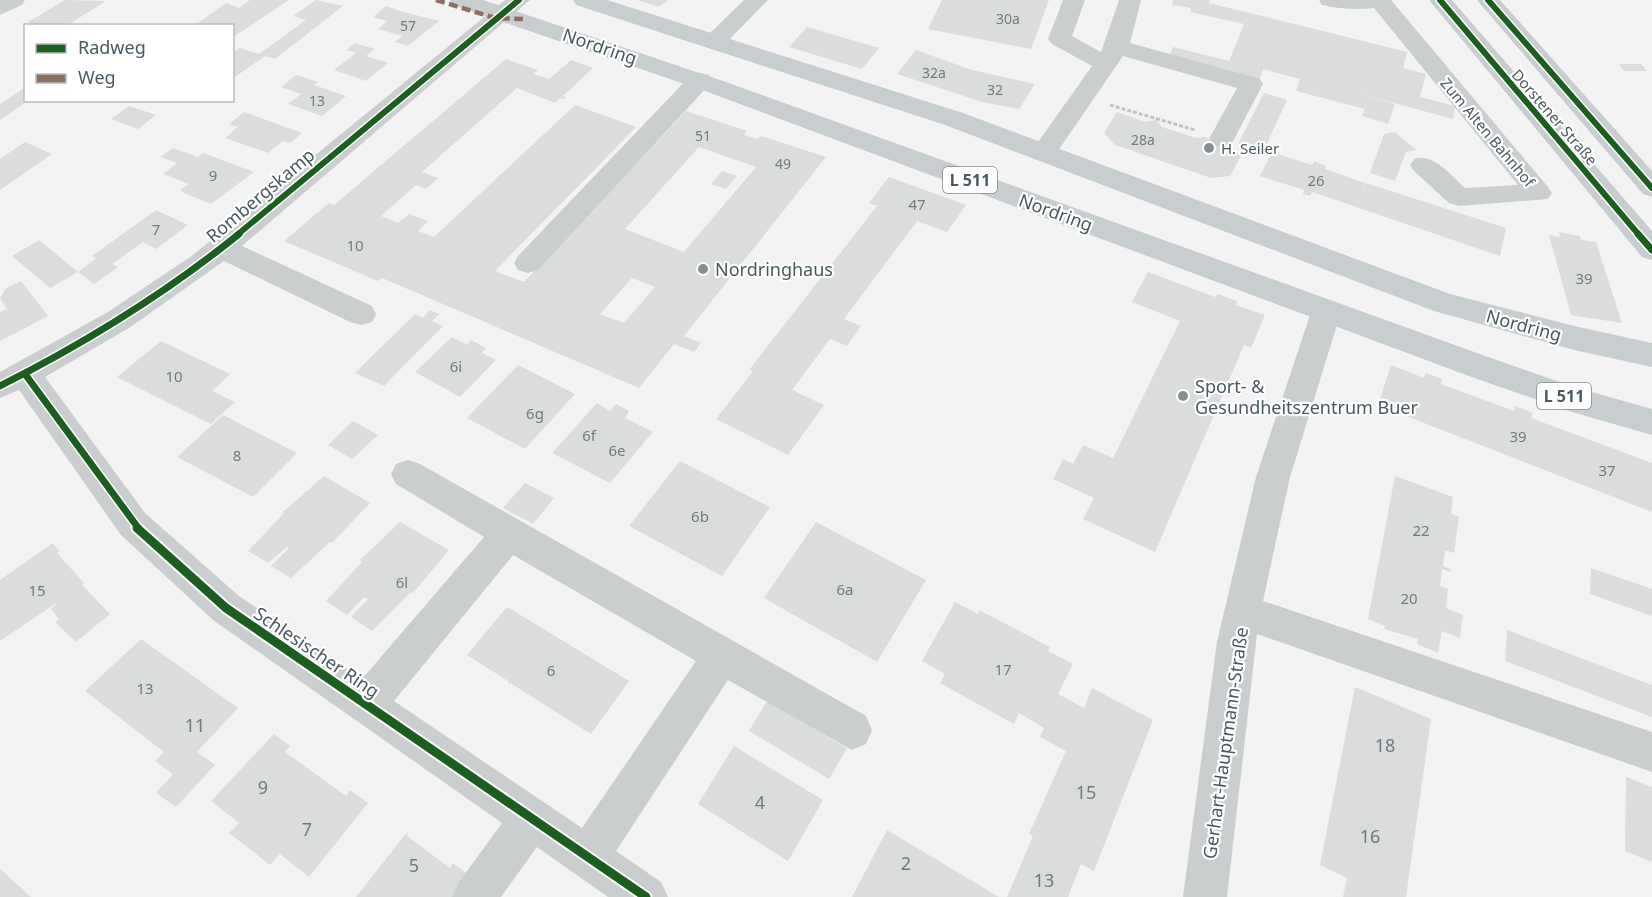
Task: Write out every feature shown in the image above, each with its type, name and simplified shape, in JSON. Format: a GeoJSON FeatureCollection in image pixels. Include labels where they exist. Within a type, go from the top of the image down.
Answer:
{"type":"FeatureCollection","features":[{"type":"Feature","properties":{"kind":"main road","name":"Nordring"},"geometry":{"type":"LineString","coordinates":[[461,0],[511,6],[700,81],[1326,312],[1572,399],[1652,422]]}},
{"type":"Feature","properties":{"kind":"main road","name":"Nordring"},"geometry":{"type":"LineString","coordinates":[[584,0],[861,88],[1044,152],[1444,303],[1574,338],[1652,355]]}},
{"type":"Feature","properties":{"kind":"main road","name":"Dorstener Straße"},"geometry":{"type":"LineString","coordinates":[[1440,0],[1652,250]]}},
{"type":"Feature","properties":{"kind":"main road","name":"Dorstener Straße"},"geometry":{"type":"LineString","coordinates":[[1488,0],[1652,188]]}},
{"type":"Feature","properties":{"kind":"street"},"geometry":{"type":"LineString","coordinates":[[0,8],[14,0]]}},
{"type":"Feature","properties":{"kind":"street"},"geometry":{"type":"LineString","coordinates":[[715,41],[757,0]]}},
{"type":"Feature","properties":{"kind":"street"},"geometry":{"type":"LineString","coordinates":[[1074,0],[1060,39],[1111,55],[1251,84],[1222,139]]}},
{"type":"Feature","properties":{"kind":"street"},"geometry":{"type":"LineString","coordinates":[[1044,152],[1111,55],[1130,0]]}},
{"type":"Feature","properties":{"kind":"street"},"geometry":{"type":"LineString","coordinates":[[1330,0],[1354,3],[1379,0]]}},
{"type":"Feature","properties":{"kind":"street","name":"Zum Alten Bahnhof"},"geometry":{"type":"LineString","coordinates":[[1379,0],[1539,193],[1459,197],[1423,165]]}},
{"type":"Feature","properties":{"kind":"street","name":"Rombergskamp"},"geometry":{"type":"LineString","coordinates":[[12,380],[141,306],[221,248],[461,44],[511,6]]}},
{"type":"Feature","properties":{"kind":"street"},"geometry":{"type":"LineString","coordinates":[[528,263],[700,81]]}},
{"type":"Feature","properties":{"kind":"street"},"geometry":{"type":"LineString","coordinates":[[221,248],[361,314]]}},
{"type":"Feature","properties":{"kind":"street","name":"Gerhart-Hauptmann-Straße"},"geometry":{"type":"LineString","coordinates":[[1205,897],[1236,642],[1273,477],[1326,312]]}},
{"type":"Feature","properties":{"kind":"street","name":"Schlesischer Ring"},"geometry":{"type":"LineString","coordinates":[[12,380],[134,524],[226,608],[646,897]]}},
{"type":"Feature","properties":{"kind":"street"},"geometry":{"type":"LineString","coordinates":[[408,474],[852,730]]}},
{"type":"Feature","properties":{"kind":"street","name":"Schlesischer Ring"},"geometry":{"type":"LineString","coordinates":[[366,704],[509,534]]}},
{"type":"Feature","properties":{"kind":"street"},"geometry":{"type":"LineString","coordinates":[[1244,612],[1652,752]]}},
{"type":"Feature","properties":{"kind":"street"},"geometry":{"type":"LineString","coordinates":[[587,857],[722,655]]}},
{"type":"Feature","properties":{"kind":"street"},"geometry":{"type":"LineString","coordinates":[[474,897],[531,819]]}},
{"type":"Feature","properties":{"kind":"path"},"geometry":{"type":"LineString","coordinates":[[1080,97],[1144,114],[1222,139]]}},
{"type":"Feature","properties":{"kind":"building"},"geometry":{"type":"Polygon","coordinates":[[[65,0],[106,1],[69,24],[28,22],[65,0]]]}},
{"type":"Feature","properties":{"kind":"building"},"geometry":{"type":"Polygon","coordinates":[[[250,0],[289,0],[234,37],[234,24],[197,24],[226,3],[239,8],[250,0]]]}},
{"type":"Feature","properties":{"kind":"building"},"geometry":{"type":"Polygon","coordinates":[[[316,0],[343,6],[275,59],[265,56],[234,78],[234,52],[240,48],[259,54],[306,20],[293,16],[316,0]]]}},
{"type":"Feature","properties":{"kind":"building"},"geometry":{"type":"Polygon","coordinates":[[[637,0],[668,0],[659,7],[637,0]]]}},
{"type":"Feature","properties":{"kind":"building"},"geometry":{"type":"Polygon","coordinates":[[[942,0],[1049,0],[1031,49],[928,29],[942,0]]]}},
{"type":"Feature","properties":{"kind":"building"},"geometry":{"type":"Polygon","coordinates":[[[1173,0],[1210,0],[1209,3],[1407,52],[1403,68],[1426,74],[1420,97],[1455,106],[1453,119],[1354,92],[1395,104],[1388,124],[1362,116],[1365,109],[1296,91],[1300,79],[1263,69],[1259,81],[1168,58],[1173,47],[1229,61],[1244,24],[1190,12],[1191,8],[1172,5],[1173,0]]]}},
{"type":"Feature","properties":{"kind":"building"},"geometry":{"type":"Polygon","coordinates":[[[386,6],[439,21],[408,46],[395,42],[402,36],[378,29],[387,21],[373,17],[386,6]]]}},
{"type":"Feature","properties":{"kind":"building"},"geometry":{"type":"Polygon","coordinates":[[[807,27],[879,48],[862,69],[789,47],[807,27]]]}},
{"type":"Feature","properties":{"kind":"building"},"geometry":{"type":"Polygon","coordinates":[[[355,43],[375,49],[366,56],[388,63],[366,81],[334,70],[356,53],[346,50],[355,43]]]}},
{"type":"Feature","properties":{"kind":"building"},"geometry":{"type":"Polygon","coordinates":[[[916,50],[972,70],[1035,84],[1019,109],[982,102],[897,74],[916,50]]]}},
{"type":"Feature","properties":{"kind":"building"},"geometry":{"type":"Polygon","coordinates":[[[506,59],[538,70],[533,74],[549,79],[571,60],[593,68],[563,96],[566,97],[564,99],[560,98],[555,103],[517,88],[422,172],[438,178],[426,189],[416,185],[381,216],[398,223],[409,214],[428,221],[418,231],[434,237],[575,105],[636,127],[495,271],[524,282],[686,111],[747,131],[744,135],[758,139],[761,136],[826,157],[684,336],[701,343],[694,352],[674,344],[639,388],[382,278],[378,281],[284,241],[329,203],[334,205],[506,59]],[[699,147],[625,229],[684,252],[756,167],[699,147]],[[632,278],[600,314],[624,323],[655,287],[632,278]]]}},
{"type":"Feature","properties":{"kind":"building"},"geometry":{"type":"Polygon","coordinates":[[[1619,64],[1641,64],[1647,71],[1624,71],[1619,64]]]}},
{"type":"Feature","properties":{"kind":"building"},"geometry":{"type":"Polygon","coordinates":[[[296,75],[318,82],[314,85],[346,96],[322,116],[288,104],[301,94],[281,87],[296,75]]]}},
{"type":"Feature","properties":{"kind":"building"},"geometry":{"type":"Polygon","coordinates":[[[24,88],[24,102],[26,102],[0,120],[0,104],[24,88]]]}},
{"type":"Feature","properties":{"kind":"building"},"geometry":{"type":"Polygon","coordinates":[[[1264,93],[1287,100],[1263,152],[1238,144],[1264,93]]]}},
{"type":"Feature","properties":{"kind":"building"},"geometry":{"type":"Polygon","coordinates":[[[129,106],[156,115],[138,129],[111,119],[129,106]]]}},
{"type":"Feature","properties":{"kind":"building"},"geometry":{"type":"Polygon","coordinates":[[[244,112],[302,133],[290,143],[283,141],[268,153],[225,138],[238,127],[229,124],[244,112]]]}},
{"type":"Feature","properties":{"kind":"building"},"geometry":{"type":"Polygon","coordinates":[[[1117,112],[1146,122],[1156,120],[1162,127],[1196,138],[1206,137],[1212,143],[1242,154],[1230,176],[1211,178],[1115,145],[1104,133],[1117,112]]]}},
{"type":"Feature","properties":{"kind":"building"},"geometry":{"type":"Polygon","coordinates":[[[1395,132],[1416,150],[1406,152],[1395,181],[1370,173],[1384,134],[1395,132]]]}},
{"type":"Feature","properties":{"kind":"building"},"geometry":{"type":"Polygon","coordinates":[[[25,142],[52,154],[0,190],[0,159],[25,142]]]}},
{"type":"Feature","properties":{"kind":"building"},"geometry":{"type":"Polygon","coordinates":[[[173,148],[198,157],[203,153],[254,172],[211,204],[182,192],[181,189],[189,184],[163,174],[177,163],[160,157],[173,148]]]}},
{"type":"Feature","properties":{"kind":"building"},"geometry":{"type":"Polygon","coordinates":[[[1272,152],[1312,165],[1314,161],[1326,166],[1325,169],[1365,183],[1362,193],[1366,183],[1506,228],[1500,256],[1312,192],[1310,196],[1303,194],[1304,190],[1260,176],[1272,152]]]}},
{"type":"Feature","properties":{"kind":"building"},"geometry":{"type":"Polygon","coordinates":[[[722,171],[737,176],[726,189],[711,184],[722,171]]]}},
{"type":"Feature","properties":{"kind":"building"},"geometry":{"type":"Polygon","coordinates":[[[889,177],[966,205],[947,232],[917,221],[844,319],[861,326],[847,346],[830,339],[792,390],[824,405],[788,455],[716,419],[753,371],[749,370],[877,206],[869,203],[889,177]]]}},
{"type":"Feature","properties":{"kind":"building"},"geometry":{"type":"Polygon","coordinates":[[[156,210],[188,225],[156,249],[143,242],[112,264],[118,267],[94,284],[78,272],[96,258],[92,256],[156,210]]]}},
{"type":"Feature","properties":{"kind":"building"},"geometry":{"type":"Polygon","coordinates":[[[1559,232],[1580,236],[1581,240],[1596,242],[1622,323],[1571,315],[1549,235],[1560,237],[1559,232]]]}},
{"type":"Feature","properties":{"kind":"building"},"geometry":{"type":"Polygon","coordinates":[[[39,240],[78,272],[50,288],[12,256],[39,240]]]}},
{"type":"Feature","properties":{"kind":"building","name":"Sport- & Gesundheitszentrum Buer"},"geometry":{"type":"Polygon","coordinates":[[[1148,272],[1215,297],[1218,294],[1237,301],[1236,305],[1265,315],[1251,348],[1244,345],[1155,552],[1083,519],[1094,498],[1053,479],[1063,459],[1073,464],[1083,445],[1113,458],[1180,321],[1132,302],[1148,272]]]}},
{"type":"Feature","properties":{"kind":"building"},"geometry":{"type":"Polygon","coordinates":[[[21,281],[48,316],[0,341],[0,312],[7,309],[0,298],[6,288],[21,281]]]}},
{"type":"Feature","properties":{"kind":"building"},"geometry":{"type":"Polygon","coordinates":[[[430,310],[439,314],[432,321],[443,326],[384,386],[355,373],[415,314],[423,318],[430,310]]]}},
{"type":"Feature","properties":{"kind":"building"},"geometry":{"type":"Polygon","coordinates":[[[452,337],[467,345],[471,340],[486,348],[482,353],[496,360],[460,397],[415,372],[452,337]]]}},
{"type":"Feature","properties":{"kind":"building"},"geometry":{"type":"Polygon","coordinates":[[[161,341],[230,374],[212,391],[235,402],[211,424],[117,377],[161,341]]]}},
{"type":"Feature","properties":{"kind":"building"},"geometry":{"type":"Polygon","coordinates":[[[518,365],[575,394],[525,449],[467,418],[518,365]]]}},
{"type":"Feature","properties":{"kind":"building"},"geometry":{"type":"Polygon","coordinates":[[[1391,365],[1424,378],[1426,373],[1442,379],[1441,384],[1514,411],[1515,406],[1533,413],[1531,418],[1652,463],[1652,512],[1378,405],[1391,365]]]}},
{"type":"Feature","properties":{"kind":"building"},"geometry":{"type":"Polygon","coordinates":[[[597,403],[610,411],[616,404],[629,411],[625,418],[653,432],[610,483],[552,453],[597,403]]]}},
{"type":"Feature","properties":{"kind":"building"},"geometry":{"type":"Polygon","coordinates":[[[223,415],[297,453],[253,497],[177,457],[223,415]]]}},
{"type":"Feature","properties":{"kind":"building"},"geometry":{"type":"Polygon","coordinates":[[[353,421],[378,435],[352,459],[328,445],[353,421]]]}},
{"type":"Feature","properties":{"kind":"building"},"geometry":{"type":"Polygon","coordinates":[[[680,461],[770,507],[722,576],[629,526],[680,461]]]}},
{"type":"Feature","properties":{"kind":"building"},"geometry":{"type":"Polygon","coordinates":[[[324,476],[370,503],[332,543],[330,542],[291,578],[271,566],[289,548],[287,547],[268,563],[248,551],[283,512],[324,476]]]}},
{"type":"Feature","properties":{"kind":"building"},"geometry":{"type":"Polygon","coordinates":[[[1395,476],[1453,497],[1451,514],[1459,517],[1454,553],[1445,550],[1443,566],[1451,569],[1450,572],[1442,569],[1440,586],[1448,589],[1446,608],[1463,615],[1460,638],[1442,631],[1438,653],[1417,644],[1418,639],[1384,629],[1385,626],[1368,619],[1395,476]]]}},
{"type":"Feature","properties":{"kind":"building"},"geometry":{"type":"Polygon","coordinates":[[[525,483],[554,498],[533,524],[503,508],[525,483]]]}},
{"type":"Feature","properties":{"kind":"building"},"geometry":{"type":"Polygon","coordinates":[[[400,522],[449,550],[413,593],[411,592],[372,631],[351,617],[368,599],[364,597],[347,615],[326,601],[362,562],[360,560],[400,522]]]}},
{"type":"Feature","properties":{"kind":"building"},"geometry":{"type":"Polygon","coordinates":[[[816,522],[926,580],[877,662],[764,598],[816,522]]]}},
{"type":"Feature","properties":{"kind":"building"},"geometry":{"type":"Polygon","coordinates":[[[53,543],[60,552],[57,553],[84,583],[82,585],[110,614],[76,642],[55,622],[59,619],[51,609],[58,602],[0,641],[0,580],[53,543]]]}},
{"type":"Feature","properties":{"kind":"building"},"geometry":{"type":"Polygon","coordinates":[[[1591,568],[1652,589],[1652,616],[1590,594],[1591,568]]]}},
{"type":"Feature","properties":{"kind":"building"},"geometry":{"type":"Polygon","coordinates":[[[955,602],[978,614],[979,610],[1050,647],[1048,651],[1073,664],[1058,694],[1084,708],[1092,688],[1153,720],[1094,871],[1081,864],[1068,897],[1007,897],[1033,836],[1029,834],[1066,751],[1040,737],[1044,728],[1019,713],[1014,724],[940,683],[945,674],[922,661],[955,602]]]}},
{"type":"Feature","properties":{"kind":"building"},"geometry":{"type":"Polygon","coordinates":[[[507,607],[629,681],[591,734],[510,683],[509,685],[508,681],[467,655],[507,607]]]}},
{"type":"Feature","properties":{"kind":"building"},"geometry":{"type":"Polygon","coordinates":[[[1507,630],[1652,685],[1652,717],[1505,661],[1507,630]]]}},
{"type":"Feature","properties":{"kind":"building"},"geometry":{"type":"Polygon","coordinates":[[[141,639],[238,708],[197,752],[215,765],[176,807],[156,793],[173,774],[155,761],[164,752],[85,691],[141,639]]]}},
{"type":"Feature","properties":{"kind":"building"},"geometry":{"type":"Polygon","coordinates":[[[1355,687],[1431,719],[1406,897],[1343,897],[1347,878],[1320,865],[1355,687]]]}},
{"type":"Feature","properties":{"kind":"building"},"geometry":{"type":"Polygon","coordinates":[[[767,701],[847,748],[829,779],[749,731],[767,701]]]}},
{"type":"Feature","properties":{"kind":"building"},"geometry":{"type":"Polygon","coordinates":[[[274,734],[290,746],[285,752],[346,796],[350,790],[368,803],[309,877],[280,854],[270,865],[229,833],[239,823],[211,801],[274,734]]]}},
{"type":"Feature","properties":{"kind":"building"},"geometry":{"type":"Polygon","coordinates":[[[734,746],[823,800],[788,861],[698,804],[734,746]]]}},
{"type":"Feature","properties":{"kind":"building"},"geometry":{"type":"Polygon","coordinates":[[[1626,777],[1652,787],[1652,862],[1625,851],[1626,777]]]}},
{"type":"Feature","properties":{"kind":"building"},"geometry":{"type":"Polygon","coordinates":[[[887,830],[999,897],[852,897],[887,830]]]}},
{"type":"Feature","properties":{"kind":"building"},"geometry":{"type":"Polygon","coordinates":[[[408,831],[407,836],[450,868],[453,863],[470,876],[456,897],[356,897],[408,831]]]}},
{"type":"Feature","properties":{"kind":"building"},"geometry":{"type":"Polygon","coordinates":[[[0,869],[31,897],[0,897],[0,869]]]}},
{"type":"Feature","properties":{"kind":"marked path"},"geometry":{"type":"LineString","coordinates":[[436,0],[495,18],[523,19]]}},
{"type":"Feature","properties":{"kind":"cycle path"},"geometry":{"type":"LineString","coordinates":[[0,386],[119,320],[203,262],[445,59],[519,0]]}},
{"type":"Feature","properties":{"kind":"cycle path"},"geometry":{"type":"LineString","coordinates":[[1440,0],[1652,250]]}},
{"type":"Feature","properties":{"kind":"cycle path"},"geometry":{"type":"LineString","coordinates":[[1488,0],[1652,188]]}},
{"type":"Feature","properties":{"kind":"cycle path"},"geometry":{"type":"LineString","coordinates":[[25,374],[133,524],[226,608],[646,897]]}},
{"type":"Feature","properties":{"kind":"place","name":"H. Seiler"},"geometry":{"type":"Point","coordinates":[1209,148]}},
{"type":"Feature","properties":{"kind":"place","name":"Nordringhaus"},"geometry":{"type":"Point","coordinates":[703,269]}},
{"type":"Feature","properties":{"kind":"place","name":"Sport- & Gesundheitszentrum Buer"},"geometry":{"type":"Point","coordinates":[1183,396]}}]}
